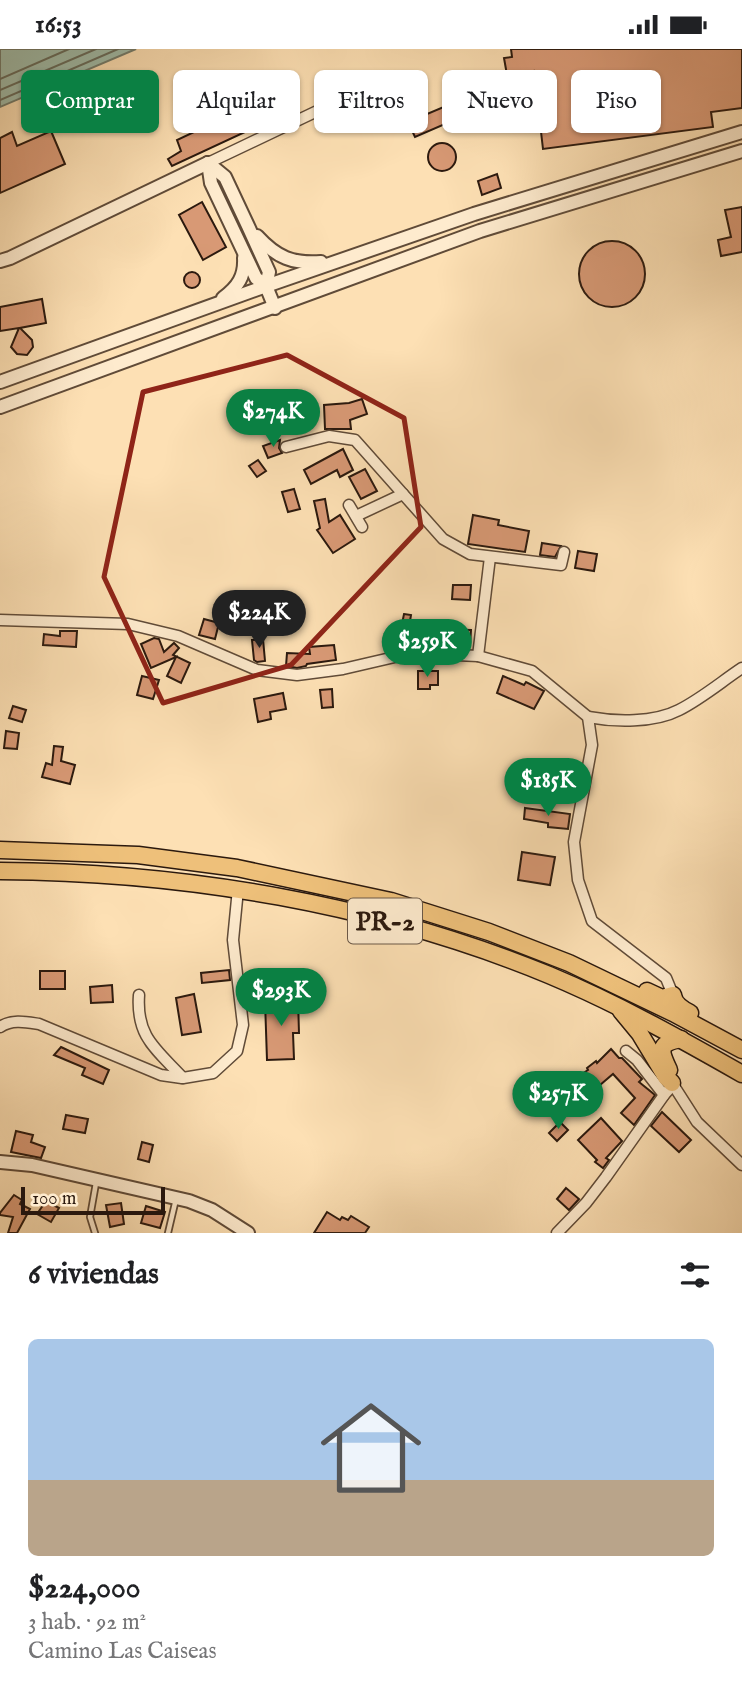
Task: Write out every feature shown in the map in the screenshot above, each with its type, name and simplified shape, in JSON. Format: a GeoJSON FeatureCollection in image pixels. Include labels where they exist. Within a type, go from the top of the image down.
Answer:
{"type":"FeatureCollection","features":[{"type":"Feature","properties":{"kind":"highway","name":"PR-2"},"geometry":{"type":"LineString","coordinates":[[0,850],[138,855],[237,868],[391,901],[489,932],[604,979],[740,1049]]}},
{"type":"Feature","properties":{"kind":"highway","name":"PR-2"},"geometry":{"type":"LineString","coordinates":[[0,871],[142,878],[238,889],[383,920],[433,934],[547,975],[617,1006],[742,1074]]}},
{"type":"Feature","properties":{"kind":"highway"},"geometry":{"type":"LineString","coordinates":[[604,979],[620,979],[662,998],[673,995],[681,1008],[710,1025],[740,1049]]}},
{"type":"Feature","properties":{"kind":"highway"},"geometry":{"type":"LineString","coordinates":[[617,1006],[640,1034],[666,1077],[669,1088]]}},
{"type":"Feature","properties":{"kind":"highway"},"geometry":{"type":"LineString","coordinates":[[669,1088],[662,1051],[666,1042],[681,1039]]}},
{"type":"Feature","properties":{"kind":"street"},"geometry":{"type":"LineString","coordinates":[[0,261],[314,113]]}},
{"type":"Feature","properties":{"kind":"street"},"geometry":{"type":"LineString","coordinates":[[0,382],[266,286],[514,202],[742,132]]}},
{"type":"Feature","properties":{"kind":"street"},"geometry":{"type":"LineString","coordinates":[[0,407],[480,231],[742,151]]}},
{"type":"Feature","properties":{"kind":"street"},"geometry":{"type":"LineString","coordinates":[[208,163],[225,177],[269,272],[266,286]]}},
{"type":"Feature","properties":{"kind":"street"},"geometry":{"type":"LineString","coordinates":[[208,163],[211,183],[256,278],[266,286],[275,308]]}},
{"type":"Feature","properties":{"kind":"street"},"geometry":{"type":"LineString","coordinates":[[514,202],[519,219]]}},
{"type":"Feature","properties":{"kind":"street"},"geometry":{"type":"LineString","coordinates":[[248,226],[265,246],[282,257],[299,263],[339,261]]}},
{"type":"Feature","properties":{"kind":"street"},"geometry":{"type":"LineString","coordinates":[[211,306],[233,291],[241,280],[244,269],[243,250]]}},
{"type":"Feature","properties":{"kind":"street"},"geometry":{"type":"LineString","coordinates":[[286,447],[329,436],[355,440],[443,539],[470,554],[561,565],[564,552]]}},
{"type":"Feature","properties":{"kind":"street"},"geometry":{"type":"LineString","coordinates":[[356,516],[403,494]]}},
{"type":"Feature","properties":{"kind":"street"},"geometry":{"type":"LineString","coordinates":[[349,505],[362,527]]}},
{"type":"Feature","properties":{"kind":"street"},"geometry":{"type":"LineString","coordinates":[[478,656],[490,557]]}},
{"type":"Feature","properties":{"kind":"street"},"geometry":{"type":"LineString","coordinates":[[0,620],[128,624],[178,636],[257,670],[297,675],[343,669],[412,653],[478,656],[532,671],[588,717],[609,721],[641,720],[677,711],[742,668]]}},
{"type":"Feature","properties":{"kind":"street"},"geometry":{"type":"LineString","coordinates":[[588,717],[592,744],[574,842],[578,880],[592,921],[667,978],[673,995]]}},
{"type":"Feature","properties":{"kind":"street"},"geometry":{"type":"LineString","coordinates":[[0,1027],[22,1021],[39,1024],[161,1075],[183,1078],[213,1073],[237,1051],[243,1025],[233,940],[238,889]]}},
{"type":"Feature","properties":{"kind":"street"},"geometry":{"type":"LineString","coordinates":[[139,995],[138,1014],[146,1039],[183,1078]]}},
{"type":"Feature","properties":{"kind":"street"},"geometry":{"type":"LineString","coordinates":[[626,1051],[669,1088],[696,1122],[742,1165]]}},
{"type":"Feature","properties":{"kind":"street"},"geometry":{"type":"LineString","coordinates":[[557,1233],[586,1203],[669,1088]]}},
{"type":"Feature","properties":{"kind":"street"},"geometry":{"type":"LineString","coordinates":[[0,1163],[32,1165],[96,1182],[176,1198],[212,1210],[248,1233]]}},
{"type":"Feature","properties":{"kind":"lane"},"geometry":{"type":"LineString","coordinates":[[95,1233],[90,1217],[96,1182]]}},
{"type":"Feature","properties":{"kind":"lane"},"geometry":{"type":"LineString","coordinates":[[168,1233],[176,1198]]}},
{"type":"Feature","properties":{"kind":"highlighted area"},"geometry":{"type":"Polygon","coordinates":[[[287,355],[404,418],[421,527],[291,665],[163,703],[104,577],[143,392],[287,355]]]}},
{"type":"Feature","properties":{"kind":"water"},"geometry":{"type":"Polygon","coordinates":[[[0,49],[136,49],[87,70],[21,70],[21,98],[0,107],[0,49]]]}},
{"type":"Feature","properties":{"kind":"building"},"geometry":{"type":"Polygon","coordinates":[[[511,49],[742,49],[742,108],[711,112],[713,127],[543,149],[541,133],[557,133],[557,70],[506,70],[504,58],[512,57],[511,49]]]}},
{"type":"Feature","properties":{"kind":"building"},"geometry":{"type":"Polygon","coordinates":[[[442,108],[442,125],[428,131],[428,114],[442,108]]]}},
{"type":"Feature","properties":{"kind":"building"},"geometry":{"type":"Polygon","coordinates":[[[12,132],[17,146],[52,133],[65,164],[0,193],[0,138],[12,132]]]}},
{"type":"Feature","properties":{"kind":"building"},"geometry":{"type":"Polygon","coordinates":[[[192,133],[243,133],[172,166],[168,159],[181,151],[177,140],[192,133]]]}},
{"type":"Feature","properties":{"kind":"building"},"geometry":{"type":"Polygon","coordinates":[[[442,143],[452,147],[456,157],[452,167],[442,171],[432,167],[428,157],[432,147],[442,143]]]}},
{"type":"Feature","properties":{"kind":"building"},"geometry":{"type":"Polygon","coordinates":[[[497,174],[501,188],[482,195],[478,181],[497,174]]]}},
{"type":"Feature","properties":{"kind":"building"},"geometry":{"type":"Polygon","coordinates":[[[202,202],[226,247],[203,260],[179,215],[202,202]]]}},
{"type":"Feature","properties":{"kind":"building"},"geometry":{"type":"Polygon","coordinates":[[[742,207],[742,252],[721,256],[718,240],[731,237],[725,210],[742,207]]]}},
{"type":"Feature","properties":{"kind":"building"},"geometry":{"type":"Polygon","coordinates":[[[612,241],[635,251],[645,274],[635,297],[612,307],[589,297],[579,274],[589,251],[612,241]]]}},
{"type":"Feature","properties":{"kind":"building"},"geometry":{"type":"Polygon","coordinates":[[[189,272],[195,272],[200,280],[198,286],[189,288],[184,283],[184,277],[189,272]]]}},
{"type":"Feature","properties":{"kind":"building"},"geometry":{"type":"Polygon","coordinates":[[[42,299],[46,323],[20,328],[32,340],[33,347],[27,355],[17,354],[11,347],[19,328],[0,331],[0,307],[42,299]]]}},
{"type":"Feature","properties":{"kind":"building"},"geometry":{"type":"Polygon","coordinates":[[[362,399],[367,414],[350,420],[351,429],[325,429],[324,405],[362,399]]]}},
{"type":"Feature","properties":{"kind":"building"},"geometry":{"type":"Polygon","coordinates":[[[280,440],[279,448],[282,453],[268,458],[263,446],[280,440]]]}},
{"type":"Feature","properties":{"kind":"building"},"geometry":{"type":"Polygon","coordinates":[[[343,449],[353,470],[340,477],[337,470],[311,484],[304,470],[343,449]]]}},
{"type":"Feature","properties":{"kind":"building"},"geometry":{"type":"Polygon","coordinates":[[[258,460],[266,471],[257,477],[249,466],[258,460]]]}},
{"type":"Feature","properties":{"kind":"building"},"geometry":{"type":"Polygon","coordinates":[[[365,469],[377,491],[361,499],[349,477],[365,469]]]}},
{"type":"Feature","properties":{"kind":"building"},"geometry":{"type":"Polygon","coordinates":[[[294,489],[300,509],[288,512],[282,492],[294,489]]]}},
{"type":"Feature","properties":{"kind":"building"},"geometry":{"type":"Polygon","coordinates":[[[325,499],[329,522],[340,515],[355,539],[333,553],[317,530],[320,528],[314,501],[325,499]]]}},
{"type":"Feature","properties":{"kind":"building"},"geometry":{"type":"Polygon","coordinates":[[[473,515],[499,520],[498,525],[529,531],[525,552],[468,544],[473,515]]]}},
{"type":"Feature","properties":{"kind":"building"},"geometry":{"type":"Polygon","coordinates":[[[542,543],[561,546],[555,557],[540,555],[542,543]]]}},
{"type":"Feature","properties":{"kind":"building"},"geometry":{"type":"Polygon","coordinates":[[[578,551],[597,554],[594,571],[575,568],[578,551]]]}},
{"type":"Feature","properties":{"kind":"building"},"geometry":{"type":"Polygon","coordinates":[[[453,585],[471,585],[470,600],[452,599],[453,585]]]}},
{"type":"Feature","properties":{"kind":"building"},"geometry":{"type":"Polygon","coordinates":[[[404,614],[411,615],[410,621],[431,624],[430,629],[471,630],[470,645],[422,643],[423,634],[400,634],[404,614]]]}},
{"type":"Feature","properties":{"kind":"building"},"geometry":{"type":"Polygon","coordinates":[[[204,619],[219,623],[215,639],[199,635],[204,619]]]}},
{"type":"Feature","properties":{"kind":"building"},"geometry":{"type":"Polygon","coordinates":[[[60,631],[77,631],[76,647],[43,645],[44,634],[60,636],[60,631]]]}},
{"type":"Feature","properties":{"kind":"building"},"geometry":{"type":"Polygon","coordinates":[[[154,638],[159,639],[164,652],[174,643],[179,648],[173,655],[190,663],[181,683],[167,676],[176,657],[151,668],[141,644],[154,638]]]}},
{"type":"Feature","properties":{"kind":"building"},"geometry":{"type":"Polygon","coordinates":[[[263,639],[265,661],[257,662],[254,660],[252,640],[263,639]]]}},
{"type":"Feature","properties":{"kind":"building"},"geometry":{"type":"Polygon","coordinates":[[[334,645],[336,660],[297,668],[286,666],[287,653],[310,654],[309,647],[334,645]]]}},
{"type":"Feature","properties":{"kind":"building"},"geometry":{"type":"Polygon","coordinates":[[[418,671],[438,671],[438,685],[430,685],[430,689],[418,689],[418,671]]]}},
{"type":"Feature","properties":{"kind":"building"},"geometry":{"type":"Polygon","coordinates":[[[142,676],[159,680],[153,699],[137,695],[142,676]]]}},
{"type":"Feature","properties":{"kind":"building"},"geometry":{"type":"Polygon","coordinates":[[[503,676],[524,685],[526,682],[544,691],[534,709],[497,693],[503,676]]]}},
{"type":"Feature","properties":{"kind":"building"},"geometry":{"type":"Polygon","coordinates":[[[332,689],[333,707],[322,708],[320,690],[332,689]]]}},
{"type":"Feature","properties":{"kind":"building"},"geometry":{"type":"Polygon","coordinates":[[[283,693],[286,709],[270,712],[271,719],[258,722],[254,699],[283,693]]]}},
{"type":"Feature","properties":{"kind":"building"},"geometry":{"type":"Polygon","coordinates":[[[13,706],[26,710],[22,722],[9,718],[13,706]]]}},
{"type":"Feature","properties":{"kind":"building"},"geometry":{"type":"Polygon","coordinates":[[[6,731],[19,733],[17,749],[4,748],[6,731]]]}},
{"type":"Feature","properties":{"kind":"building"},"geometry":{"type":"Polygon","coordinates":[[[54,746],[63,747],[61,761],[75,765],[70,784],[42,777],[46,763],[52,765],[54,746]]]}},
{"type":"Feature","properties":{"kind":"building"},"geometry":{"type":"Polygon","coordinates":[[[525,808],[570,814],[568,829],[548,827],[548,823],[524,819],[525,808]]]}},
{"type":"Feature","properties":{"kind":"building"},"geometry":{"type":"Polygon","coordinates":[[[522,852],[555,857],[550,885],[518,880],[522,852]]]}},
{"type":"Feature","properties":{"kind":"building"},"geometry":{"type":"Polygon","coordinates":[[[229,970],[230,980],[202,983],[201,973],[229,970]]]}},
{"type":"Feature","properties":{"kind":"building"},"geometry":{"type":"Polygon","coordinates":[[[40,971],[65,971],[65,989],[40,989],[40,971]]]}},
{"type":"Feature","properties":{"kind":"building"},"geometry":{"type":"Polygon","coordinates":[[[112,985],[113,1002],[91,1003],[90,987],[112,985]]]}},
{"type":"Feature","properties":{"kind":"building"},"geometry":{"type":"Polygon","coordinates":[[[194,994],[201,1032],[182,1035],[176,998],[194,994]]]}},
{"type":"Feature","properties":{"kind":"building"},"geometry":{"type":"Polygon","coordinates":[[[298,999],[299,1033],[293,1033],[294,1059],[267,1060],[265,1001],[298,999]]]}},
{"type":"Feature","properties":{"kind":"building"},"geometry":{"type":"Polygon","coordinates":[[[61,1047],[109,1070],[103,1084],[82,1075],[85,1068],[54,1055],[61,1047]]]}},
{"type":"Feature","properties":{"kind":"building"},"geometry":{"type":"Polygon","coordinates":[[[611,1049],[642,1079],[639,1082],[655,1095],[634,1125],[621,1113],[635,1098],[613,1074],[600,1085],[598,1082],[560,1107],[552,1093],[588,1070],[587,1068],[596,1061],[597,1063],[611,1049]]]}},
{"type":"Feature","properties":{"kind":"building"},"geometry":{"type":"Polygon","coordinates":[[[662,1112],[691,1140],[679,1152],[651,1126],[662,1112]]]}},
{"type":"Feature","properties":{"kind":"building"},"geometry":{"type":"Polygon","coordinates":[[[66,1115],[88,1119],[85,1133],[63,1129],[66,1115]]]}},
{"type":"Feature","properties":{"kind":"building"},"geometry":{"type":"Polygon","coordinates":[[[601,1118],[622,1141],[606,1158],[609,1160],[603,1168],[578,1140],[601,1118]]]}},
{"type":"Feature","properties":{"kind":"building"},"geometry":{"type":"Polygon","coordinates":[[[560,1122],[568,1130],[557,1141],[549,1133],[560,1122]]]}},
{"type":"Feature","properties":{"kind":"building"},"geometry":{"type":"Polygon","coordinates":[[[16,1131],[33,1135],[31,1142],[45,1147],[41,1158],[11,1152],[16,1131]]]}},
{"type":"Feature","properties":{"kind":"building"},"geometry":{"type":"Polygon","coordinates":[[[142,1142],[153,1145],[149,1162],[138,1159],[142,1142]]]}},
{"type":"Feature","properties":{"kind":"building"},"geometry":{"type":"Polygon","coordinates":[[[566,1188],[579,1199],[569,1210],[557,1199],[566,1188]]]}},
{"type":"Feature","properties":{"kind":"building"},"geometry":{"type":"Polygon","coordinates":[[[14,1195],[22,1200],[20,1204],[30,1209],[17,1233],[8,1233],[13,1217],[0,1213],[14,1195]]]}},
{"type":"Feature","properties":{"kind":"building"},"geometry":{"type":"Polygon","coordinates":[[[46,1201],[59,1208],[51,1222],[37,1214],[46,1201]]]}},
{"type":"Feature","properties":{"kind":"building"},"geometry":{"type":"Polygon","coordinates":[[[121,1203],[124,1224],[110,1227],[106,1205],[121,1203]]]}},
{"type":"Feature","properties":{"kind":"building"},"geometry":{"type":"Polygon","coordinates":[[[146,1206],[165,1212],[160,1228],[141,1223],[146,1206]]]}},
{"type":"Feature","properties":{"kind":"building"},"geometry":{"type":"Polygon","coordinates":[[[327,1212],[340,1220],[342,1217],[348,1220],[351,1216],[369,1227],[365,1233],[314,1233],[327,1212]]]}}]}
